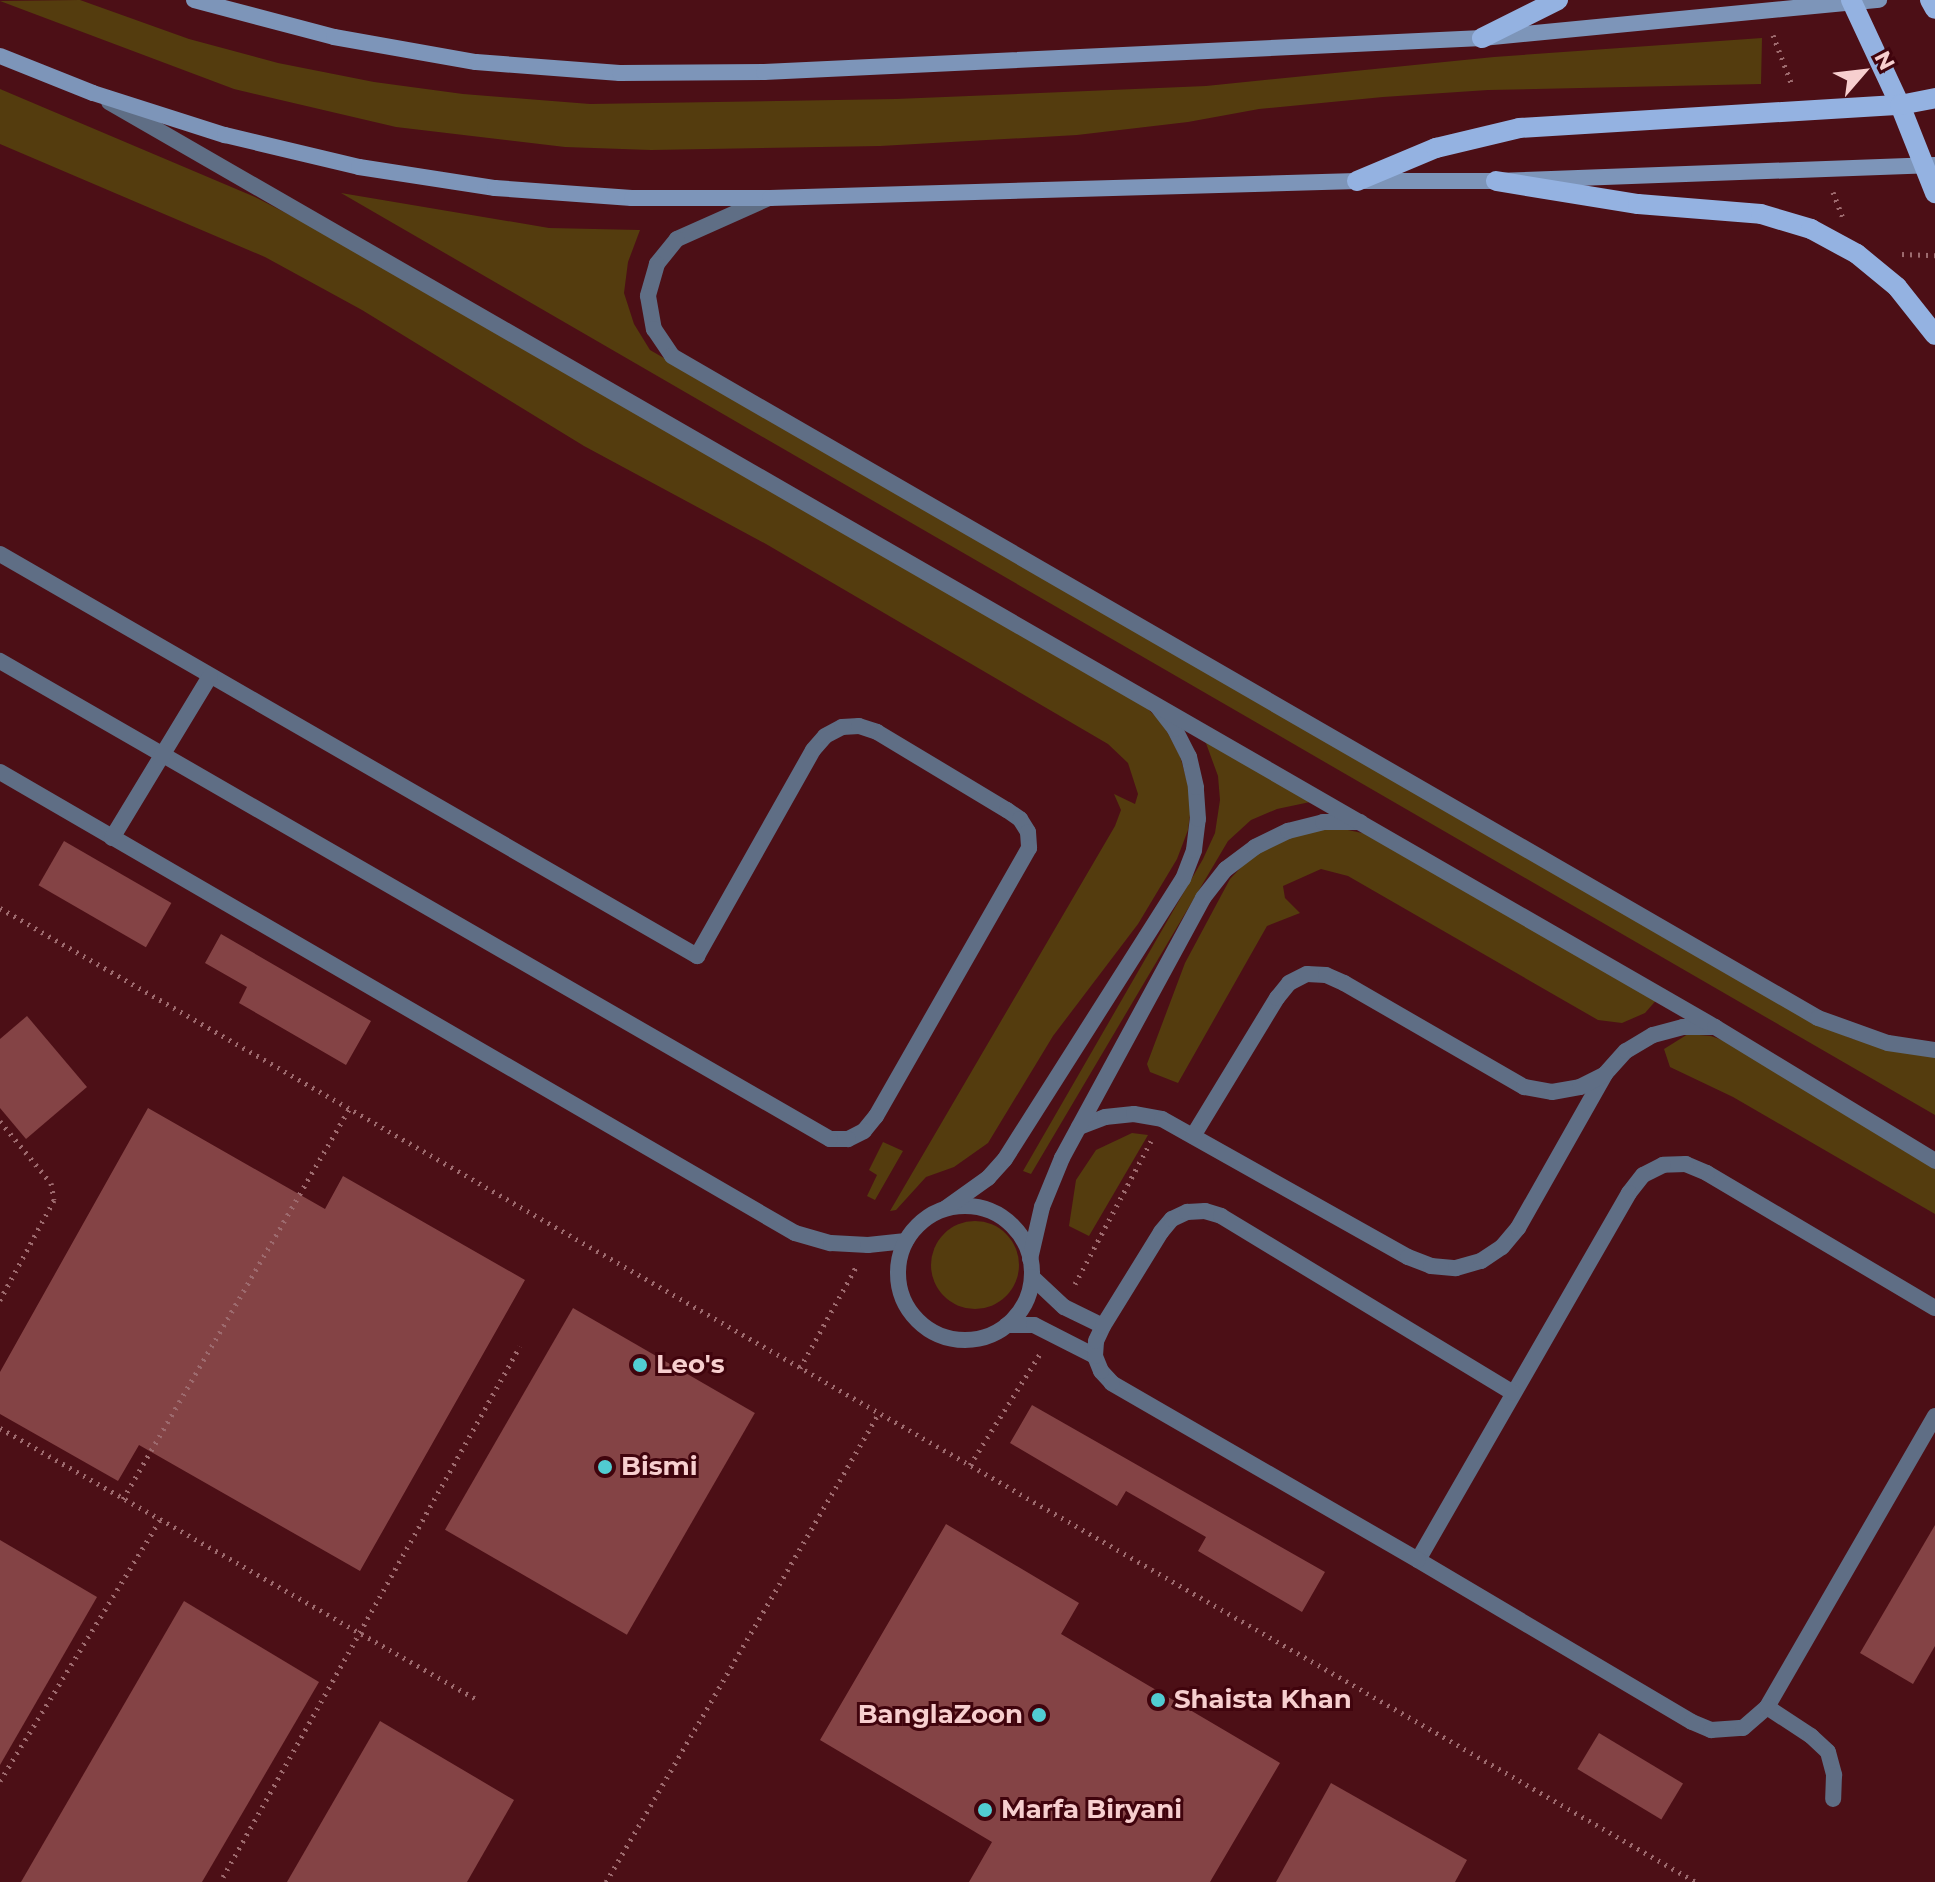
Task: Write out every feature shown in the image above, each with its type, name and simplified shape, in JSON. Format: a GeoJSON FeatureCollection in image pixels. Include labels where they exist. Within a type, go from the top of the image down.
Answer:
{"type":"FeatureCollection","features":[{"type":"Feature","properties":{"kind":"main road"},"geometry":{"type":"LineString","coordinates":[[194,0],[348,40],[476,62],[620,73],[780,71],[1482,38],[1879,0]]}},
{"type":"Feature","properties":{"kind":"main road"},"geometry":{"type":"LineString","coordinates":[[1482,38],[1558,0]]}},
{"type":"Feature","properties":{"kind":"main road"},"geometry":{"type":"LineString","coordinates":[[1930,0],[1935,9]]}},
{"type":"Feature","properties":{"kind":"main road"},"geometry":{"type":"LineString","coordinates":[[1851,2],[1930,165],[1935,193]]}},
{"type":"Feature","properties":{"kind":"main road"},"geometry":{"type":"LineString","coordinates":[[0,56],[93,93],[225,135],[359,167],[495,188],[632,198],[770,198],[1357,181],[1496,181],[1930,165]]}},
{"type":"Feature","properties":{"kind":"main road"},"geometry":{"type":"LineString","coordinates":[[1357,181],[1436,148],[1519,128],[1900,105],[1935,98]]}},
{"type":"Feature","properties":{"kind":"main road"},"geometry":{"type":"LineString","coordinates":[[1496,181],[1638,204],[1761,214],[1811,229],[1857,254],[1897,287],[1935,335]]}},
{"type":"Feature","properties":{"kind":"street"},"geometry":{"type":"LineString","coordinates":[[93,93],[1715,1027],[1933,1159]]}},
{"type":"Feature","properties":{"kind":"street"},"geometry":{"type":"LineString","coordinates":[[770,198],[677,239],[657,264],[648,296],[654,329],[672,356],[1818,1018],[1888,1043],[1935,1050]]}},
{"type":"Feature","properties":{"kind":"street"},"geometry":{"type":"LineString","coordinates":[[0,554],[697,956],[813,750],[825,736],[842,727],[859,726],[877,732],[1007,810],[1020,819],[1028,832],[1029,848],[876,1116],[864,1131],[848,1139],[830,1139],[0,661]]}},
{"type":"Feature","properties":{"kind":"street"},"geometry":{"type":"LineString","coordinates":[[112,838],[210,676]]}},
{"type":"Feature","properties":{"kind":"street"},"geometry":{"type":"LineString","coordinates":[[946,1208],[964,1205],[999,1215],[1019,1234],[1030,1259],[1032,1277],[1028,1295],[1007,1325],[992,1334],[955,1339],[922,1324],[910,1311],[898,1276],[906,1241],[923,1221],[968,1194],[1005,1159],[1183,879],[1194,850],[1198,819],[1196,787],[1189,757],[1175,729],[1156,704]]}},
{"type":"Feature","properties":{"kind":"street"},"geometry":{"type":"LineString","coordinates":[[0,772],[762,1216],[795,1233],[831,1243],[868,1245],[906,1241]]}},
{"type":"Feature","properties":{"kind":"street"},"geometry":{"type":"LineString","coordinates":[[1030,1259],[1042,1207],[1079,1127],[1203,898],[1226,869],[1255,847],[1288,831],[1323,822],[1360,822]]}},
{"type":"Feature","properties":{"kind":"street"},"geometry":{"type":"LineString","coordinates":[[1193,1136],[1277,998],[1289,983],[1307,974],[1326,975],[1344,983],[1524,1087],[1552,1092],[1566,1090],[1580,1087],[1605,1074]]}},
{"type":"Feature","properties":{"kind":"street"},"geometry":{"type":"LineString","coordinates":[[1079,1127],[1105,1117],[1134,1114],[1162,1119],[1408,1257],[1431,1266],[1456,1268],[1491,1254],[1518,1228],[1605,1074],[1626,1051],[1653,1035],[1683,1027],[1715,1027]]}},
{"type":"Feature","properties":{"kind":"street"},"geometry":{"type":"LineString","coordinates":[[1418,1560],[1629,1193],[1643,1175],[1663,1165],[1686,1164],[1707,1173],[1935,1308]]}},
{"type":"Feature","properties":{"kind":"street"},"geometry":{"type":"LineString","coordinates":[[1513,1393],[1221,1216],[1205,1211],[1187,1212],[1172,1219],[1161,1232],[1096,1341],[1095,1356],[1101,1371],[1112,1383],[1701,1726],[1727,1732],[1743,1728],[1767,1707],[1935,1416]]}},
{"type":"Feature","properties":{"kind":"street"},"geometry":{"type":"LineString","coordinates":[[1032,1277],[1064,1307],[1103,1326]]}},
{"type":"Feature","properties":{"kind":"street"},"geometry":{"type":"LineString","coordinates":[[1007,1325],[1034,1325],[1095,1356]]}},
{"type":"Feature","properties":{"kind":"street"},"geometry":{"type":"LineString","coordinates":[[1767,1707],[1811,1736],[1828,1752],[1834,1775],[1833,1799]]}},
{"type":"Feature","properties":{"kind":"path"},"geometry":{"type":"LineString","coordinates":[[0,908],[1696,1882]]}},
{"type":"Feature","properties":{"kind":"path"},"geometry":{"type":"LineString","coordinates":[[123,1499],[349,1109]]}},
{"type":"Feature","properties":{"kind":"path"},"geometry":{"type":"LineString","coordinates":[[0,1121],[51,1183],[54,1200],[0,1300]]}},
{"type":"Feature","properties":{"kind":"path"},"geometry":{"type":"LineString","coordinates":[[800,1368],[868,1245]]}},
{"type":"Feature","properties":{"kind":"path"},"geometry":{"type":"LineString","coordinates":[[223,1877],[520,1346]]}},
{"type":"Feature","properties":{"kind":"path"},"geometry":{"type":"LineString","coordinates":[[606,1882],[879,1413]]}},
{"type":"Feature","properties":{"kind":"path"},"geometry":{"type":"LineString","coordinates":[[0,1428],[476,1699]]}},
{"type":"Feature","properties":{"kind":"path"},"geometry":{"type":"LineString","coordinates":[[0,1781],[160,1520]]}},
{"type":"Feature","properties":{"kind":"shaded area"},"geometry":{"type":"Polygon","coordinates":[[[80,0],[189,39],[278,63],[374,82],[463,94],[590,104],[896,99],[1206,86],[1494,57],[1762,38],[1761,84],[1488,90],[1383,97],[1259,109],[1188,122],[1077,135],[880,146],[651,150],[565,147],[396,127],[234,89],[0,1],[80,0]]]}},
{"type":"Feature","properties":{"kind":"shaded area"},"geometry":{"type":"Polygon","coordinates":[[[0,89],[255,197],[311,226],[1138,699],[1163,724],[1180,756],[1192,799],[1188,830],[1177,859],[1138,924],[1053,1036],[988,1143],[954,1167],[926,1177],[896,1210],[890,1211],[1115,826],[1121,810],[1114,794],[1135,804],[1138,794],[1128,763],[1108,744],[766,544],[584,446],[362,310],[265,257],[0,144],[0,89]]]}},
{"type":"Feature","properties":{"kind":"shaded area"},"geometry":{"type":"Polygon","coordinates":[[[341,193],[549,228],[640,230],[628,262],[624,293],[634,324],[650,350],[1818,1023],[1850,1038],[1887,1049],[1935,1056],[1935,1115],[341,193]]]}},
{"type":"Feature","properties":{"kind":"shaded area"},"geometry":{"type":"Polygon","coordinates":[[[1203,735],[1310,802],[1277,809],[1251,820],[1228,841],[1031,1174],[1023,1171],[1203,859],[1215,833],[1220,800],[1218,776],[1203,735]]]}},
{"type":"Feature","properties":{"kind":"shaded area"},"geometry":{"type":"Polygon","coordinates":[[[1343,829],[1367,834],[1659,997],[1645,1013],[1622,1023],[1598,1020],[1348,876],[1321,869],[1283,886],[1285,898],[1300,913],[1267,926],[1178,1083],[1150,1072],[1147,1064],[1185,963],[1230,879],[1247,861],[1281,840],[1311,830],[1343,829]]]}},
{"type":"Feature","properties":{"kind":"shaded area"},"geometry":{"type":"Polygon","coordinates":[[[1688,1034],[1711,1036],[1742,1047],[1935,1161],[1935,1214],[1733,1097],[1670,1067],[1664,1049],[1688,1034]]]}},
{"type":"Feature","properties":{"kind":"shaded area"},"geometry":{"type":"Polygon","coordinates":[[[1132,1133],[1148,1135],[1089,1236],[1069,1226],[1076,1180],[1096,1150],[1132,1133]]]}},
{"type":"Feature","properties":{"kind":"shaded area"},"geometry":{"type":"Polygon","coordinates":[[[883,1142],[903,1151],[875,1200],[867,1196],[877,1175],[869,1170],[883,1142]]]}},
{"type":"Feature","properties":{"kind":"shaded area"},"geometry":{"type":"Polygon","coordinates":[[[975,1221],[1000,1228],[1012,1240],[1019,1265],[1012,1290],[1000,1302],[975,1309],[950,1302],[938,1290],[931,1265],[938,1240],[950,1228],[975,1221]]]}},
{"type":"Feature","properties":{"kind":"building"},"geometry":{"type":"Polygon","coordinates":[[[64,841],[171,903],[146,947],[38,885],[64,841]]]}},
{"type":"Feature","properties":{"kind":"building"},"geometry":{"type":"Polygon","coordinates":[[[221,934],[371,1021],[346,1065],[239,1003],[247,987],[205,963],[221,934]]]}},
{"type":"Feature","properties":{"kind":"building"},"geometry":{"type":"Polygon","coordinates":[[[27,1016],[87,1087],[26,1139],[0,1108],[0,1039],[27,1016]]]}},
{"type":"Feature","properties":{"kind":"building"},"geometry":{"type":"Polygon","coordinates":[[[148,1108],[325,1209],[343,1176],[525,1280],[360,1571],[139,1445],[118,1481],[0,1414],[0,1372],[148,1108]]]}},
{"type":"Feature","properties":{"kind":"building"},"geometry":{"type":"Polygon","coordinates":[[[573,1308],[755,1413],[627,1635],[445,1530],[573,1308]]]}},
{"type":"Feature","properties":{"kind":"building"},"geometry":{"type":"Polygon","coordinates":[[[1032,1405],[1325,1572],[1302,1612],[1198,1551],[1206,1537],[1126,1491],[1117,1506],[1010,1443],[1032,1405]]]}},
{"type":"Feature","properties":{"kind":"building"},"geometry":{"type":"Polygon","coordinates":[[[946,1524],[1079,1603],[1061,1634],[1280,1763],[1210,1882],[969,1882],[992,1842],[820,1740],[946,1524]]]}},
{"type":"Feature","properties":{"kind":"building"},"geometry":{"type":"Polygon","coordinates":[[[1935,1525],[1935,1646],[1913,1684],[1860,1653],[1935,1525]]]}},
{"type":"Feature","properties":{"kind":"building"},"geometry":{"type":"Polygon","coordinates":[[[0,1540],[97,1597],[0,1765],[0,1540]]]}},
{"type":"Feature","properties":{"kind":"building"},"geometry":{"type":"Polygon","coordinates":[[[184,1601],[319,1682],[202,1882],[21,1882],[184,1601]]]}},
{"type":"Feature","properties":{"kind":"building"},"geometry":{"type":"Polygon","coordinates":[[[380,1721],[514,1800],[467,1882],[287,1882],[380,1721]]]}},
{"type":"Feature","properties":{"kind":"building"},"geometry":{"type":"Polygon","coordinates":[[[1599,1733],[1683,1783],[1661,1819],[1577,1769],[1599,1733]]]}},
{"type":"Feature","properties":{"kind":"building"},"geometry":{"type":"Polygon","coordinates":[[[1331,1783],[1467,1860],[1455,1882],[1276,1882],[1331,1783]]]}},
{"type":"Feature","properties":{"kind":"place","name":"Leo's"},"geometry":{"type":"Point","coordinates":[640,1365]}},
{"type":"Feature","properties":{"kind":"place","name":"Bismi"},"geometry":{"type":"Point","coordinates":[605,1467]}},
{"type":"Feature","properties":{"kind":"place","name":"Shaista Khan"},"geometry":{"type":"Point","coordinates":[1158,1700]}},
{"type":"Feature","properties":{"kind":"place","name":"BanglaZoon"},"geometry":{"type":"Point","coordinates":[1039,1715]}},
{"type":"Feature","properties":{"kind":"place","name":"Marfa Biryani"},"geometry":{"type":"Point","coordinates":[985,1810]}}]}
